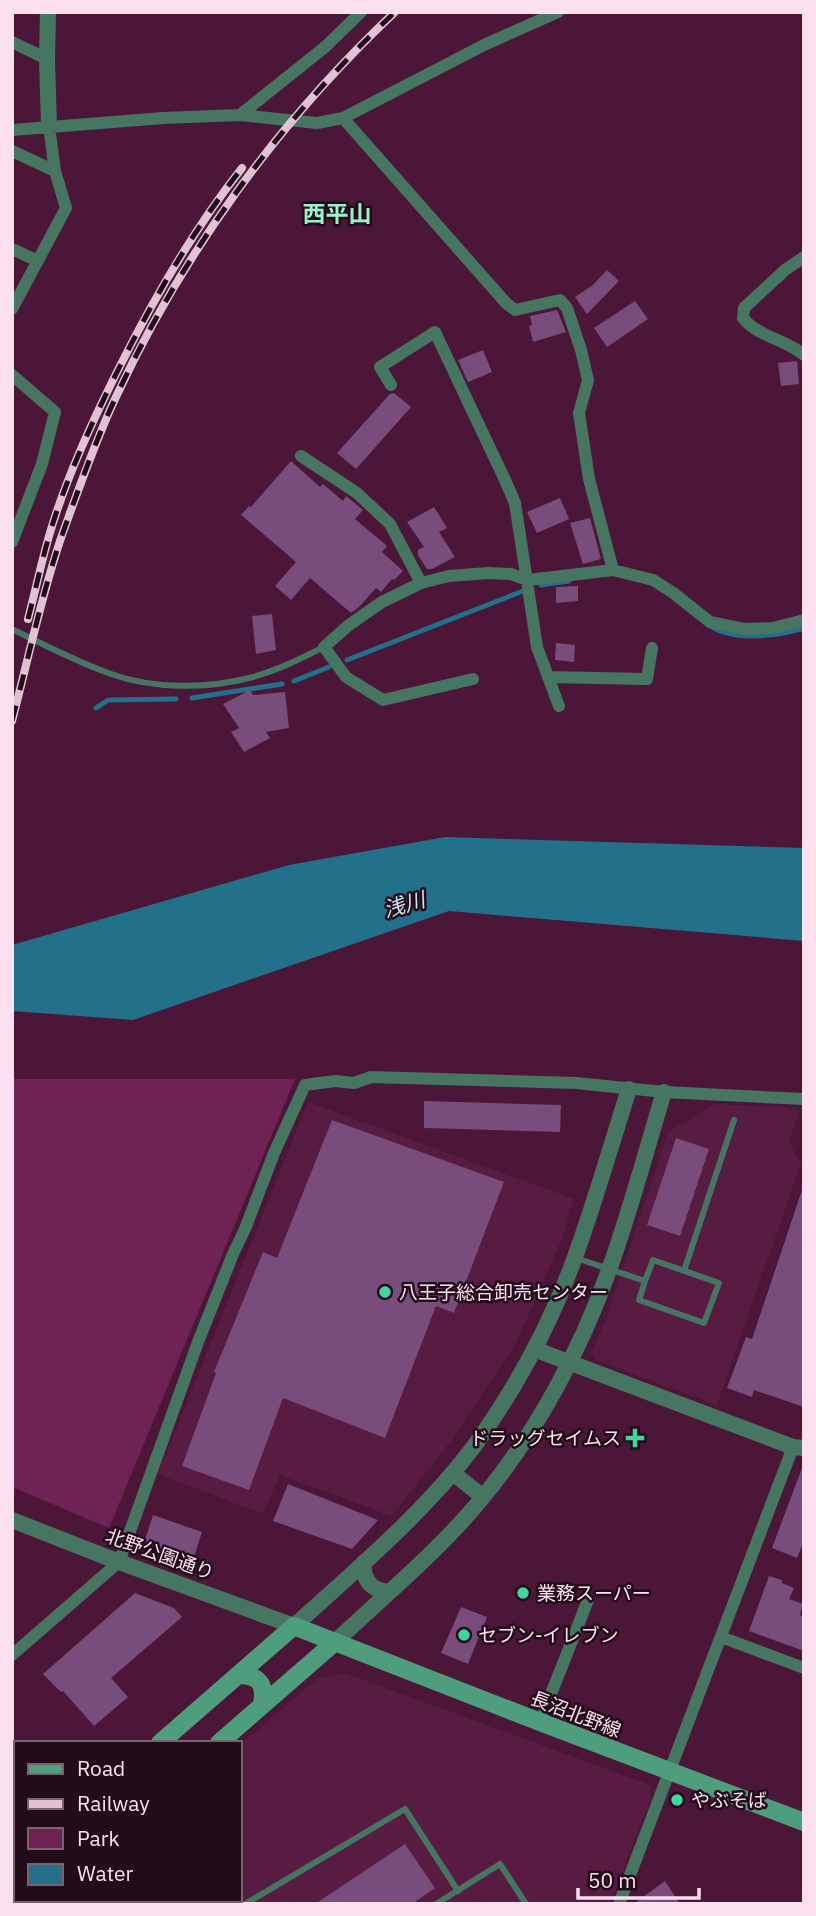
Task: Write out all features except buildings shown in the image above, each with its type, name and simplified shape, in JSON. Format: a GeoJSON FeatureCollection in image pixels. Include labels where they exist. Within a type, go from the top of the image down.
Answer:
{"type":"FeatureCollection","features":[{"type":"Feature","properties":{"kind":"main road","name":"長沼北野線"},"geometry":{"type":"LineString","coordinates":[[294,1626],[804,1822]]}},
{"type":"Feature","properties":{"kind":"main road"},"geometry":{"type":"LineString","coordinates":[[162,1741],[294,1626]]}},
{"type":"Feature","properties":{"kind":"main road"},"geometry":{"type":"LineString","coordinates":[[221,1741],[335,1642]]}},
{"type":"Feature","properties":{"kind":"main road"},"geometry":{"type":"LineString","coordinates":[[238,1675],[248,1675],[262,1685],[262,1704]]}},
{"type":"Feature","properties":{"kind":"street"},"geometry":{"type":"LineString","coordinates":[[12,309],[66,208],[55,171],[49,126],[48,12]]}},
{"type":"Feature","properties":{"kind":"street"},"geometry":{"type":"LineString","coordinates":[[240,115],[325,47],[361,12]]}},
{"type":"Feature","properties":{"kind":"street"},"geometry":{"type":"LineString","coordinates":[[12,130],[240,115],[317,123],[343,118],[484,45],[558,12]]}},
{"type":"Feature","properties":{"kind":"street"},"geometry":{"type":"LineString","coordinates":[[12,42],[47,59]]}},
{"type":"Feature","properties":{"kind":"street"},"geometry":{"type":"LineString","coordinates":[[343,118],[506,303],[515,310],[560,300],[567,308],[588,380],[579,413],[589,479],[613,570]]}},
{"type":"Feature","properties":{"kind":"street"},"geometry":{"type":"LineString","coordinates":[[12,151],[55,171]]}},
{"type":"Feature","properties":{"kind":"street"},"geometry":{"type":"LineString","coordinates":[[12,249],[38,261]]}},
{"type":"Feature","properties":{"kind":"street"},"geometry":{"type":"LineString","coordinates":[[804,257],[744,308],[743,318],[749,325],[796,348],[804,355]]}},
{"type":"Feature","properties":{"kind":"street"},"geometry":{"type":"LineString","coordinates":[[391,385],[380,367],[435,332],[515,503],[537,647],[559,706]]}},
{"type":"Feature","properties":{"kind":"street"},"geometry":{"type":"LineString","coordinates":[[12,375],[55,412],[42,464],[12,542]]}},
{"type":"Feature","properties":{"kind":"street"},"geometry":{"type":"LineString","coordinates":[[301,456],[357,493],[390,524],[421,583]]}},
{"type":"Feature","properties":{"kind":"street"},"geometry":{"type":"LineString","coordinates":[[473,679],[383,700],[346,677],[324,646],[382,602],[421,583],[449,576],[488,573],[511,573],[528,580],[613,570],[653,580],[710,622],[744,629],[774,628],[804,620]]}},
{"type":"Feature","properties":{"kind":"street"},"geometry":{"type":"LineString","coordinates":[[548,677],[647,679],[652,648]]}},
{"type":"Feature","properties":{"kind":"street"},"geometry":{"type":"LineString","coordinates":[[12,1655],[119,1562],[198,1342],[304,1084],[354,1083],[371,1077],[576,1083],[664,1092],[804,1099]]}},
{"type":"Feature","properties":{"kind":"street"},"geometry":{"type":"LineString","coordinates":[[294,1626],[398,1531],[453,1472],[500,1408],[534,1349],[575,1257],[629,1089]]}},
{"type":"Feature","properties":{"kind":"street"},"geometry":{"type":"LineString","coordinates":[[335,1642],[430,1554],[483,1497],[533,1425],[570,1363],[609,1269],[664,1092]]}},
{"type":"Feature","properties":{"kind":"street"},"geometry":{"type":"LineString","coordinates":[[534,1349],[798,1447],[619,1904]]}},
{"type":"Feature","properties":{"kind":"street"},"geometry":{"type":"LineString","coordinates":[[453,1472],[483,1497]]}},
{"type":"Feature","properties":{"kind":"street","name":"北野公園通り"},"geometry":{"type":"LineString","coordinates":[[15,1524],[294,1626]]}},
{"type":"Feature","properties":{"kind":"street"},"geometry":{"type":"LineString","coordinates":[[364,1562],[365,1578],[370,1586],[378,1591],[388,1592]]}},
{"type":"Feature","properties":{"kind":"street"},"geometry":{"type":"LineString","coordinates":[[540,1722],[587,1600]]}},
{"type":"Feature","properties":{"kind":"street"},"geometry":{"type":"LineString","coordinates":[[722,1637],[804,1668]]}},
{"type":"Feature","properties":{"kind":"lane"},"geometry":{"type":"LineString","coordinates":[[12,629],[112,674],[175,686],[223,683],[250,678],[288,665],[324,646]]}},
{"type":"Feature","properties":{"kind":"lane"},"geometry":{"type":"LineString","coordinates":[[684,1271],[734,1120]]}},
{"type":"Feature","properties":{"kind":"lane"},"geometry":{"type":"LineString","coordinates":[[575,1257],[645,1281]]}},
{"type":"Feature","properties":{"kind":"lane"},"geometry":{"type":"LineString","coordinates":[[653,1261],[719,1283],[705,1323],[639,1300],[645,1281],[653,1261]]}},
{"type":"Feature","properties":{"kind":"lane"},"geometry":{"type":"LineString","coordinates":[[244,1904],[405,1809],[457,1891]]}},
{"type":"Feature","properties":{"kind":"lane"},"geometry":{"type":"LineString","coordinates":[[436,1904],[500,1864],[526,1904]]}},
{"type":"Feature","properties":{"kind":"shaded area","name":"八王子総合卸売センター"},"geometry":{"type":"Polygon","coordinates":[[[308,1102],[574,1199],[561,1241],[516,1344],[450,1442],[392,1516],[280,1475],[263,1514],[158,1474],[308,1102]]]}},
{"type":"Feature","properties":{"kind":"shaded area"},"geometry":{"type":"Polygon","coordinates":[[[716,1104],[801,1108],[789,1142],[801,1163],[717,1405],[595,1360],[592,1352],[606,1319],[668,1132],[716,1104]]]}},
{"type":"Feature","properties":{"kind":"shaded area"},"geometry":{"type":"Polygon","coordinates":[[[345,1673],[650,1785],[651,1797],[610,1904],[56,1904],[242,1902],[242,1743],[318,1678],[345,1673]]]}},
{"type":"Feature","properties":{"kind":"green space"},"geometry":{"type":"Polygon","coordinates":[[[12,1079],[295,1079],[109,1528],[12,1487],[12,1079]]]}},
{"type":"Feature","properties":{"kind":"water","name":"浅川"},"geometry":{"type":"Polygon","coordinates":[[[445,837],[804,848],[804,941],[449,911],[133,1020],[12,1011],[12,945],[289,865],[445,837]]]}},
{"type":"Feature","properties":{"kind":"waterway"},"geometry":{"type":"LineString","coordinates":[[541,585],[569,581]]}},
{"type":"Feature","properties":{"kind":"waterway"},"geometry":{"type":"LineString","coordinates":[[347,660],[523,591]]}},
{"type":"Feature","properties":{"kind":"waterway"},"geometry":{"type":"LineString","coordinates":[[709,625],[742,636],[768,635],[804,628]]}},
{"type":"Feature","properties":{"kind":"waterway"},"geometry":{"type":"LineString","coordinates":[[294,681],[329,667]]}},
{"type":"Feature","properties":{"kind":"waterway"},"geometry":{"type":"LineString","coordinates":[[192,698],[282,684]]}},
{"type":"Feature","properties":{"kind":"waterway"},"geometry":{"type":"LineString","coordinates":[[96,708],[108,700],[176,699]]}},
{"type":"Feature","properties":{"kind":"railway"},"geometry":{"type":"LineString","coordinates":[[12,721],[61,538],[100,433],[141,345],[202,242],[236,192],[311,98],[395,12]]}},
{"type":"Feature","properties":{"kind":"railway"},"geometry":{"type":"LineString","coordinates":[[28,619],[56,514],[99,409],[160,290],[207,216],[242,168]]}},
{"type":"Feature","properties":{"kind":"place","name":"八王子総合卸売センター"},"geometry":{"type":"Point","coordinates":[385,1292]}},
{"type":"Feature","properties":{"kind":"place","name":"ドラッグセイムス"},"geometry":{"type":"Point","coordinates":[635,1438]}},
{"type":"Feature","properties":{"kind":"place","name":"業務スーパー"},"geometry":{"type":"Point","coordinates":[523,1593]}},
{"type":"Feature","properties":{"kind":"place","name":"セブン-イレブン"},"geometry":{"type":"Point","coordinates":[464,1635]}},
{"type":"Feature","properties":{"kind":"place","name":"やぶそば"},"geometry":{"type":"Point","coordinates":[677,1800]}},
{"type":"Feature","properties":{"kind":"district","name":"西平山"},"geometry":{"type":"Point","coordinates":[337,213]}}]}
